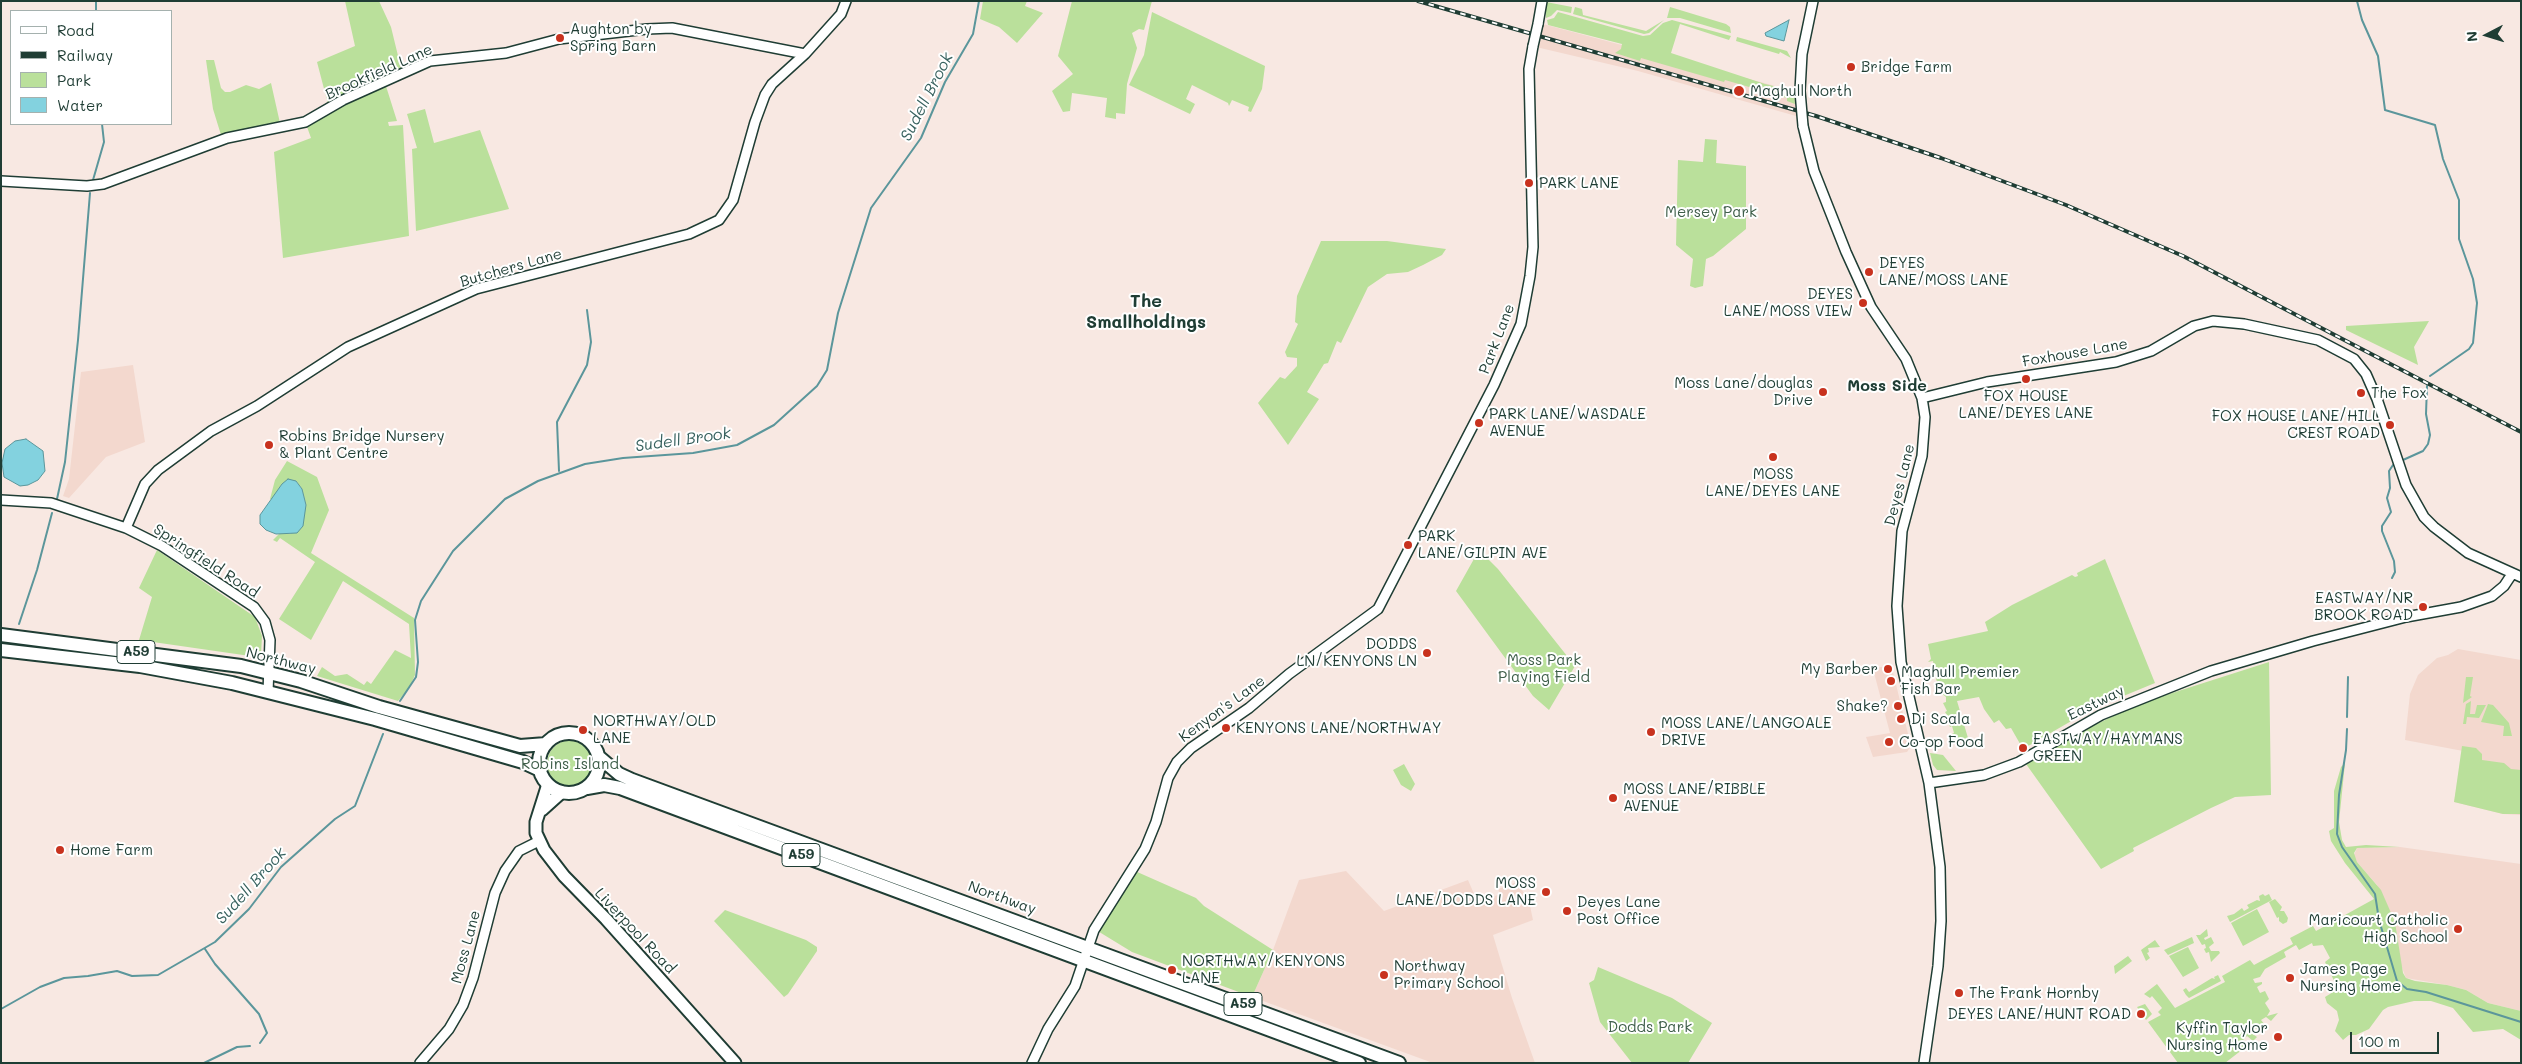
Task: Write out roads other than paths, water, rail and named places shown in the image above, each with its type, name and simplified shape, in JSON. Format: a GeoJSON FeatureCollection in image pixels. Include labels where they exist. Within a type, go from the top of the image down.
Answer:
{"type":"FeatureCollection","features":[{"type":"Feature","properties":{"kind":"highway","name":"Northway"},"geometry":{"type":"LineString","coordinates":[[1,636],[42,639],[270,672],[402,714],[520,746],[546,744]]}},
{"type":"Feature","properties":{"kind":"highway"},"geometry":{"type":"LineString","coordinates":[[41,653],[42,639]]}},
{"type":"Feature","properties":{"kind":"highway","name":"A59"},"geometry":{"type":"LineString","coordinates":[[102,661],[103,648]]}},
{"type":"Feature","properties":{"kind":"highway","name":"A59"},"geometry":{"type":"LineString","coordinates":[[1,650],[41,653],[140,666],[268,692],[375,719],[523,762],[540,770]]}},
{"type":"Feature","properties":{"kind":"highway","name":"A59"},"geometry":{"type":"LineString","coordinates":[[546,744],[561,734],[580,735],[592,744],[599,757]]}},
{"type":"Feature","properties":{"kind":"highway"},"geometry":{"type":"LineString","coordinates":[[546,744],[541,753],[540,770],[548,784],[562,792]]}},
{"type":"Feature","properties":{"kind":"highway","name":"Northway"},"geometry":{"type":"LineString","coordinates":[[599,757],[619,774],[632,780],[1399,1063]]}},
{"type":"Feature","properties":{"kind":"highway"},"geometry":{"type":"LineString","coordinates":[[587,788],[596,777],[599,757]]}},
{"type":"Feature","properties":{"kind":"highway","name":"Northway"},"geometry":{"type":"LineString","coordinates":[[587,788],[607,786],[620,788],[1359,1063]]}},
{"type":"Feature","properties":{"kind":"highway","name":"A59"},"geometry":{"type":"LineString","coordinates":[[562,792],[575,793],[587,788]]}},
{"type":"Feature","properties":{"kind":"main road"},"geometry":{"type":"LineString","coordinates":[[538,841],[536,822],[542,810],[548,784]]}},
{"type":"Feature","properties":{"kind":"main road"},"geometry":{"type":"LineString","coordinates":[[542,810],[562,792]]}},
{"type":"Feature","properties":{"kind":"main road","name":"Liverpool Road"},"geometry":{"type":"LineString","coordinates":[[538,841],[564,876],[735,1063]]}},
{"type":"Feature","properties":{"kind":"street","name":"Butchers Lane"},"geometry":{"type":"LineString","coordinates":[[126,528],[145,484],[158,470],[211,431],[257,406],[348,347],[476,290],[689,234],[719,220],[733,200],[754,122],[765,95],[772,84],[805,54],[841,14],[846,1]]}},
{"type":"Feature","properties":{"kind":"street","name":"Park Lane"},"geometry":{"type":"LineString","coordinates":[[1384,602],[1506,362],[1525,308],[1533,247],[1529,76],[1532,46],[1542,1]]}},
{"type":"Feature","properties":{"kind":"street","name":"Deyes Lane"},"geometry":{"type":"LineString","coordinates":[[1813,1],[1803,44],[1800,91],[1803,126],[1814,171],[1870,308],[1906,359],[1922,398],[1926,435],[1902,531],[1897,626],[1903,673],[1929,783]]}},
{"type":"Feature","properties":{"kind":"street","name":"Brookfield Lane"},"geometry":{"type":"LineString","coordinates":[[1,181],[87,186],[103,184],[227,138],[305,122],[343,100],[430,61],[506,53],[559,39],[672,28],[805,54]]}},
{"type":"Feature","properties":{"kind":"street","name":"Foxhouse Lane"},"geometry":{"type":"LineString","coordinates":[[1922,398],[1987,382],[2116,362],[2151,351],[2194,326],[2213,321],[2244,324],[2318,340],[2354,359],[2369,378],[2398,465],[2413,500],[2424,517],[2434,528],[2468,553],[2518,574]]}},
{"type":"Feature","properties":{"kind":"street","name":"Springfield Road"},"geometry":{"type":"LineString","coordinates":[[1,500],[51,503],[126,528],[162,546],[258,611],[269,633],[270,672],[268,692]]}},
{"type":"Feature","properties":{"kind":"street","name":"Eastway"},"geometry":{"type":"LineString","coordinates":[[1929,783],[1974,777],[2019,762],[2101,715],[2212,671],[2323,639],[2406,617],[2461,606],[2492,596],[2518,574]]}},
{"type":"Feature","properties":{"kind":"street","name":"Kenyon's Lane"},"geometry":{"type":"LineString","coordinates":[[1032,1063],[1048,1029],[1072,992],[1094,930],[1152,835],[1168,778],[1176,762],[1191,748],[1248,708],[1338,637],[1372,615],[1384,602]]}},
{"type":"Feature","properties":{"kind":"street"},"geometry":{"type":"LineString","coordinates":[[1924,1063],[1936,987],[1941,928],[1938,839],[1929,783]]}},
{"type":"Feature","properties":{"kind":"street","name":"Moss Lane"},"geometry":{"type":"LineString","coordinates":[[420,1063],[449,1029],[463,1006],[474,978],[495,893],[503,876],[519,851],[538,841]]}},
{"type":"Feature","properties":{"kind":"water"},"geometry":{"type":"Polygon","coordinates":[[[1789,20],[1784,41],[1766,36],[1765,33],[1789,20]]]}},
{"type":"Feature","properties":{"kind":"water"},"geometry":{"type":"Polygon","coordinates":[[[26,439],[43,451],[45,471],[38,480],[28,485],[20,486],[4,477],[2,463],[5,449],[15,441],[26,439]]]}},
{"type":"Feature","properties":{"kind":"water"},"geometry":{"type":"Polygon","coordinates":[[[288,479],[296,481],[302,489],[306,505],[303,526],[297,533],[276,534],[266,530],[260,524],[260,515],[282,484],[288,479]]]}},
{"type":"Feature","properties":{"kind":"waterway"},"geometry":{"type":"LineString","coordinates":[[96,1],[96,10]]}},
{"type":"Feature","properties":{"kind":"waterway","name":"Sudell Brook"},"geometry":{"type":"LineString","coordinates":[[400,701],[416,677],[418,662],[415,620],[421,601],[453,551],[505,499],[538,481],[585,464],[623,458],[693,453],[737,445],[774,425],[817,386],[827,370],[838,313],[871,208],[921,138],[945,82],[973,34],[979,1]]}},
{"type":"Feature","properties":{"kind":"waterway"},"geometry":{"type":"LineString","coordinates":[[2357,1],[2362,20],[2378,56],[2385,110],[2435,125],[2443,159],[2459,200],[2459,239],[2473,279],[2477,303],[2473,343],[2469,349],[2430,376]]}},
{"type":"Feature","properties":{"kind":"waterway"},"geometry":{"type":"LineString","coordinates":[[93,180],[104,142],[102,125]]}},
{"type":"Feature","properties":{"kind":"waterway"},"geometry":{"type":"LineString","coordinates":[[57,499],[65,462],[78,340],[90,193]]}},
{"type":"Feature","properties":{"kind":"waterway"},"geometry":{"type":"LineString","coordinates":[[559,471],[557,422],[587,365],[591,342],[587,310]]}},
{"type":"Feature","properties":{"kind":"waterway"},"geometry":{"type":"LineString","coordinates":[[2403,460],[2423,451],[2428,444],[2430,435],[2426,414],[2427,386]]}},
{"type":"Feature","properties":{"kind":"waterway"},"geometry":{"type":"LineString","coordinates":[[2392,578],[2395,572],[2394,561],[2382,531],[2382,526],[2391,512],[2387,498],[2390,488],[2389,471],[2393,465]]}},
{"type":"Feature","properties":{"kind":"waterway"},"geometry":{"type":"LineString","coordinates":[[19,624],[37,570],[52,513]]}},
{"type":"Feature","properties":{"kind":"waterway"},"geometry":{"type":"LineString","coordinates":[[2347,717],[2348,677]]}},
{"type":"Feature","properties":{"kind":"waterway"},"geometry":{"type":"LineString","coordinates":[[2347,729],[2346,750],[2339,795],[2337,834],[2342,847],[2375,894],[2379,920],[2397,981],[2407,989],[2426,992],[2521,1022]]}},
{"type":"Feature","properties":{"kind":"waterway","name":"Sudell Brook"},"geometry":{"type":"LineString","coordinates":[[1,1009],[40,987],[64,978],[117,971],[132,976],[158,975],[215,942],[249,909],[281,867],[335,819],[355,806],[383,734]]}},
{"type":"Feature","properties":{"kind":"waterway"},"geometry":{"type":"LineString","coordinates":[[205,949],[215,964],[259,1014],[267,1033],[260,1043]]}},
{"type":"Feature","properties":{"kind":"waterway"},"geometry":{"type":"LineString","coordinates":[[204,1063],[237,1047],[250,1046]]}},
{"type":"Feature","properties":{"kind":"railway"},"geometry":{"type":"LineString","coordinates":[[1418,1],[1816,116],[1941,158],[2066,205],[2183,256],[2521,432]]}},
{"type":"Feature","properties":{"kind":"place","name":"Aughton by Spring Barn"},"geometry":{"type":"Point","coordinates":[560,38]}},
{"type":"Feature","properties":{"kind":"place","name":"Bridge Farm"},"geometry":{"type":"Point","coordinates":[1851,67]}},
{"type":"Feature","properties":{"kind":"place","name":"Maghull North"},"geometry":{"type":"Point","coordinates":[1739,91]}},
{"type":"Feature","properties":{"kind":"place","name":"PARK LANE"},"geometry":{"type":"Point","coordinates":[1529,183]}},
{"type":"Feature","properties":{"kind":"place","name":"DEYES LANE/MOSS LANE"},"geometry":{"type":"Point","coordinates":[1869,272]}},
{"type":"Feature","properties":{"kind":"place","name":"DEYES LANE/MOSS VIEW"},"geometry":{"type":"Point","coordinates":[1863,303]}},
{"type":"Feature","properties":{"kind":"place","name":"FOX HOUSE LANE/DEYES LANE"},"geometry":{"type":"Point","coordinates":[2026,379]}},
{"type":"Feature","properties":{"kind":"place","name":"Moss Lane/douglas Drive"},"geometry":{"type":"Point","coordinates":[1823,392]}},
{"type":"Feature","properties":{"kind":"place","name":"The Fox"},"geometry":{"type":"Point","coordinates":[2361,393]}},
{"type":"Feature","properties":{"kind":"place","name":"PARK LANE/WASDALE AVENUE"},"geometry":{"type":"Point","coordinates":[1479,423]}},
{"type":"Feature","properties":{"kind":"place","name":"FOX HOUSE LANE/HILL CREST ROAD"},"geometry":{"type":"Point","coordinates":[2390,425]}},
{"type":"Feature","properties":{"kind":"place","name":"Robins Bridge Nursery & Plant Centre"},"geometry":{"type":"Point","coordinates":[269,445]}},
{"type":"Feature","properties":{"kind":"place","name":"MOSS LANE/DEYES LANE"},"geometry":{"type":"Point","coordinates":[1773,457]}},
{"type":"Feature","properties":{"kind":"place","name":"PARK LANE/GILPIN AVE"},"geometry":{"type":"Point","coordinates":[1408,545]}},
{"type":"Feature","properties":{"kind":"place","name":"EASTWAY/NR BROOK ROAD"},"geometry":{"type":"Point","coordinates":[2423,607]}},
{"type":"Feature","properties":{"kind":"place","name":"DODDS LN/KENYONS LN"},"geometry":{"type":"Point","coordinates":[1427,653]}},
{"type":"Feature","properties":{"kind":"place","name":"My Barber"},"geometry":{"type":"Point","coordinates":[1888,669]}},
{"type":"Feature","properties":{"kind":"place","name":"Maghull Premier Fish Bar"},"geometry":{"type":"Point","coordinates":[1891,681]}},
{"type":"Feature","properties":{"kind":"place","name":"Shake?"},"geometry":{"type":"Point","coordinates":[1898,706]}},
{"type":"Feature","properties":{"kind":"place","name":"Di Scala"},"geometry":{"type":"Point","coordinates":[1901,719]}},
{"type":"Feature","properties":{"kind":"place","name":"KENYONS LANE/NORTHWAY"},"geometry":{"type":"Point","coordinates":[1226,728]}},
{"type":"Feature","properties":{"kind":"place","name":"NORTHWAY/OLD LANE"},"geometry":{"type":"Point","coordinates":[583,730]}},
{"type":"Feature","properties":{"kind":"place","name":"MOSS LANE/LANGOALE DRIVE"},"geometry":{"type":"Point","coordinates":[1651,732]}},
{"type":"Feature","properties":{"kind":"place","name":"Co-op Food"},"geometry":{"type":"Point","coordinates":[1889,742]}},
{"type":"Feature","properties":{"kind":"place","name":"EASTWAY/HAYMANS GREEN"},"geometry":{"type":"Point","coordinates":[2023,748]}},
{"type":"Feature","properties":{"kind":"place","name":"MOSS LANE/RIBBLE AVENUE"},"geometry":{"type":"Point","coordinates":[1613,798]}},
{"type":"Feature","properties":{"kind":"place","name":"Home Farm"},"geometry":{"type":"Point","coordinates":[60,850]}},
{"type":"Feature","properties":{"kind":"place","name":"MOSS LANE/DODDS LANE"},"geometry":{"type":"Point","coordinates":[1546,892]}},
{"type":"Feature","properties":{"kind":"place","name":"Deyes Lane Post Office"},"geometry":{"type":"Point","coordinates":[1567,911]}},
{"type":"Feature","properties":{"kind":"place","name":"Maricourt Catholic High School"},"geometry":{"type":"Point","coordinates":[2458,929]}},
{"type":"Feature","properties":{"kind":"place","name":"NORTHWAY/KENYONS LANE"},"geometry":{"type":"Point","coordinates":[1172,970]}},
{"type":"Feature","properties":{"kind":"place","name":"Northway Primary School"},"geometry":{"type":"Point","coordinates":[1384,975]}},
{"type":"Feature","properties":{"kind":"place","name":"James Page Nursing Home"},"geometry":{"type":"Point","coordinates":[2290,978]}},
{"type":"Feature","properties":{"kind":"place","name":"The Frank Hornby"},"geometry":{"type":"Point","coordinates":[1959,993]}},
{"type":"Feature","properties":{"kind":"place","name":"DEYES LANE/HUNT ROAD"},"geometry":{"type":"Point","coordinates":[2141,1014]}},
{"type":"Feature","properties":{"kind":"place","name":"Kyffin Taylor Nursing Home"},"geometry":{"type":"Point","coordinates":[2278,1037]}},
{"type":"Feature","properties":{"kind":"district","name":"The Smallholdings"},"geometry":{"type":"Point","coordinates":[1146,311]}},
{"type":"Feature","properties":{"kind":"district","name":"Moss Side"},"geometry":{"type":"Point","coordinates":[1887,386]}},
{"type":"Feature","properties":{"kind":"park label","name":"Mersey Park"},"geometry":{"type":"Point","coordinates":[1711,212]}},
{"type":"Feature","properties":{"kind":"park label","name":"Moss Park Playing Field"},"geometry":{"type":"Point","coordinates":[1544,668]}},
{"type":"Feature","properties":{"kind":"park label","name":"Robins Island"},"geometry":{"type":"Point","coordinates":[570,764]}},
{"type":"Feature","properties":{"kind":"park label","name":"Dodds Park"},"geometry":{"type":"Point","coordinates":[1650,1027]}}]}
